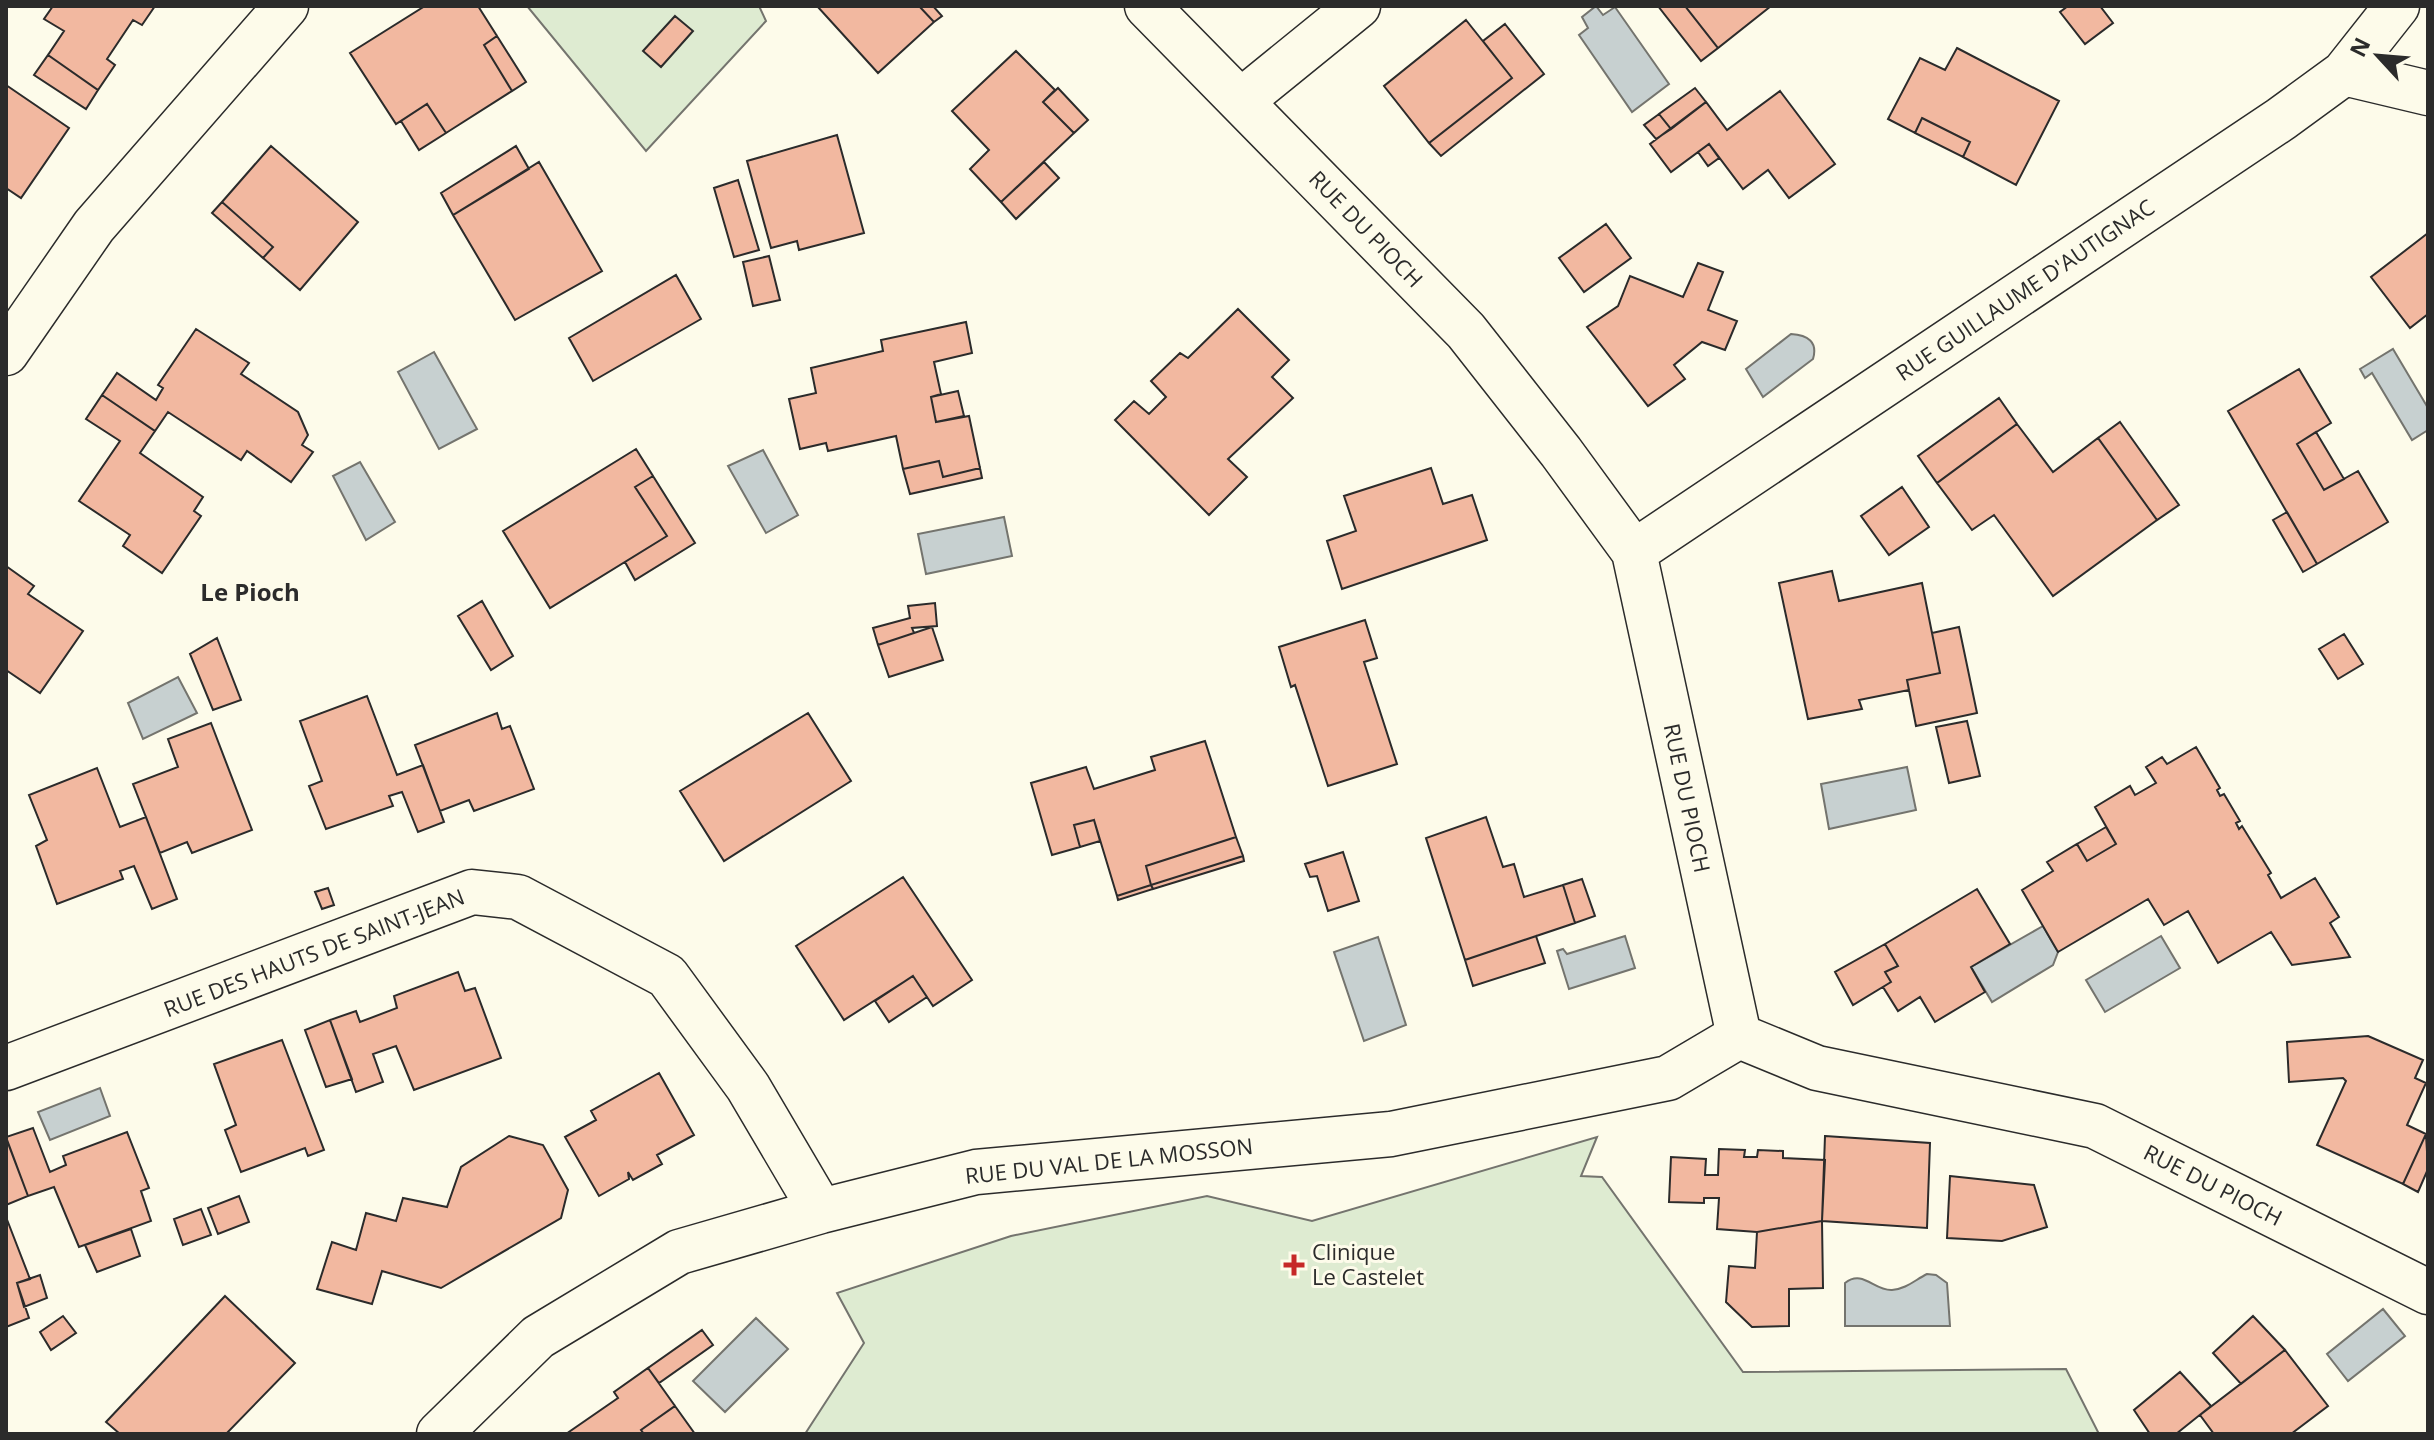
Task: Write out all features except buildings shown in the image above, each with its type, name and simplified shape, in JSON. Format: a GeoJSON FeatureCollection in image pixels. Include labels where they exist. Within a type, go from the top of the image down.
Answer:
{"type":"FeatureCollection","features":[{"type":"Feature","properties":{"kind":"street"},"geometry":{"type":"LineString","coordinates":[[6,353],[94,226],[286,6]]}},
{"type":"Feature","properties":{"kind":"street","name":"RUE DU PIOCH"},"geometry":{"type":"LineString","coordinates":[[1147,6],[1466,331],[1561,452],[1634,552],[1739,1036],[1817,1068],[2095,1126],[2428,1292]]}},
{"type":"Feature","properties":{"kind":"street"},"geometry":{"type":"LineString","coordinates":[[1241,101],[1358,6]]}},
{"type":"Feature","properties":{"kind":"street","name":"RUE GUILLAUME D'AUTIGNAC"},"geometry":{"type":"LineString","coordinates":[[1634,552],[2281,119],[2344,73],[2397,6]]}},
{"type":"Feature","properties":{"kind":"street"},"geometry":{"type":"LineString","coordinates":[[2344,73],[2428,93]]}},
{"type":"Feature","properties":{"kind":"street","name":"RUE DES HAUTS DE SAINT-JEAN"},"geometry":{"type":"LineString","coordinates":[[6,1068],[472,892],[518,897],[667,976],[748,1087],[821,1211]]}},
{"type":"Feature","properties":{"kind":"street","name":"RUE DU VAL DE LA MOSSON"},"geometry":{"type":"LineString","coordinates":[[439,1434],[538,1337],[679,1252],[821,1211],[976,1172],[1391,1134],[1668,1078],[1739,1036]]}},
{"type":"Feature","properties":{"kind":"green space"},"geometry":{"type":"Polygon","coordinates":[[[527,6],[759,6],[766,21],[646,151],[527,6]]]}},
{"type":"Feature","properties":{"kind":"green space","name":"Clinique Le Castelet"},"geometry":{"type":"Polygon","coordinates":[[[1597,1137],[1581,1176],[1602,1177],[1743,1372],[2066,1369],[2099,1434],[805,1434],[864,1343],[837,1293],[1011,1236],[1207,1196],[1312,1221],[1597,1137]]]}},
{"type":"Feature","properties":{"kind":"shaded area"},"geometry":{"type":"Polygon","coordinates":[[[1596,6],[1603,15],[1615,7],[1669,84],[1632,112],[1579,35],[1588,28],[1582,17],[1596,6]]]}},
{"type":"Feature","properties":{"kind":"shaded area"},"geometry":{"type":"Polygon","coordinates":[[[1791,334],[1810,340],[1814,348],[1813,359],[1763,397],[1746,369],[1791,334]]]}},
{"type":"Feature","properties":{"kind":"shaded area"},"geometry":{"type":"Polygon","coordinates":[[[2393,349],[2428,408],[2428,430],[2412,440],[2372,373],[2365,378],[2360,369],[2393,349]]]}},
{"type":"Feature","properties":{"kind":"shaded area"},"geometry":{"type":"Polygon","coordinates":[[[434,352],[477,429],[439,449],[398,372],[434,352]]]}},
{"type":"Feature","properties":{"kind":"shaded area"},"geometry":{"type":"Polygon","coordinates":[[[763,450],[798,515],[766,533],[728,466],[763,450]]]}},
{"type":"Feature","properties":{"kind":"shaded area"},"geometry":{"type":"Polygon","coordinates":[[[360,462],[395,522],[366,540],[333,476],[360,462]]]}},
{"type":"Feature","properties":{"kind":"shaded area"},"geometry":{"type":"Polygon","coordinates":[[[1004,517],[1012,556],[926,574],[918,534],[1004,517]]]}},
{"type":"Feature","properties":{"kind":"shaded area"},"geometry":{"type":"Polygon","coordinates":[[[178,677],[197,713],[143,739],[128,703],[178,677]]]}},
{"type":"Feature","properties":{"kind":"shaded area"},"geometry":{"type":"Polygon","coordinates":[[[1907,767],[1916,810],[1829,829],[1821,784],[1907,767]]]}},
{"type":"Feature","properties":{"kind":"shaded area"},"geometry":{"type":"Polygon","coordinates":[[[2043,926],[2058,952],[2053,965],[1992,1002],[1971,967],[2043,926]]]}},
{"type":"Feature","properties":{"kind":"shaded area"},"geometry":{"type":"Polygon","coordinates":[[[1625,936],[1635,968],[1569,989],[1557,951],[1563,949],[1567,954],[1625,936]]]}},
{"type":"Feature","properties":{"kind":"shaded area"},"geometry":{"type":"Polygon","coordinates":[[[2161,936],[2180,968],[2105,1012],[2086,980],[2161,936]]]}},
{"type":"Feature","properties":{"kind":"shaded area"},"geometry":{"type":"Polygon","coordinates":[[[1378,937],[1406,1025],[1364,1041],[1334,952],[1378,937]]]}},
{"type":"Feature","properties":{"kind":"shaded area"},"geometry":{"type":"Polygon","coordinates":[[[100,1088],[110,1116],[50,1140],[38,1112],[100,1088]]]}},
{"type":"Feature","properties":{"kind":"shaded area"},"geometry":{"type":"Polygon","coordinates":[[[1927,1274],[1936,1275],[1947,1283],[1950,1326],[1845,1326],[1845,1283],[1851,1279],[1863,1279],[1892,1290],[1927,1274]]]}},
{"type":"Feature","properties":{"kind":"shaded area"},"geometry":{"type":"Polygon","coordinates":[[[2383,1309],[2405,1336],[2348,1381],[2327,1354],[2383,1309]]]}},
{"type":"Feature","properties":{"kind":"shaded area"},"geometry":{"type":"Polygon","coordinates":[[[756,1318],[788,1349],[725,1412],[693,1381],[756,1318]]]}},
{"type":"Feature","properties":{"kind":"place","name":"Clinique Le Castelet"},"geometry":{"type":"Point","coordinates":[1294,1265]}},
{"type":"Feature","properties":{"kind":"district","name":"Le Pioch"},"geometry":{"type":"Point","coordinates":[250,593]}}]}
